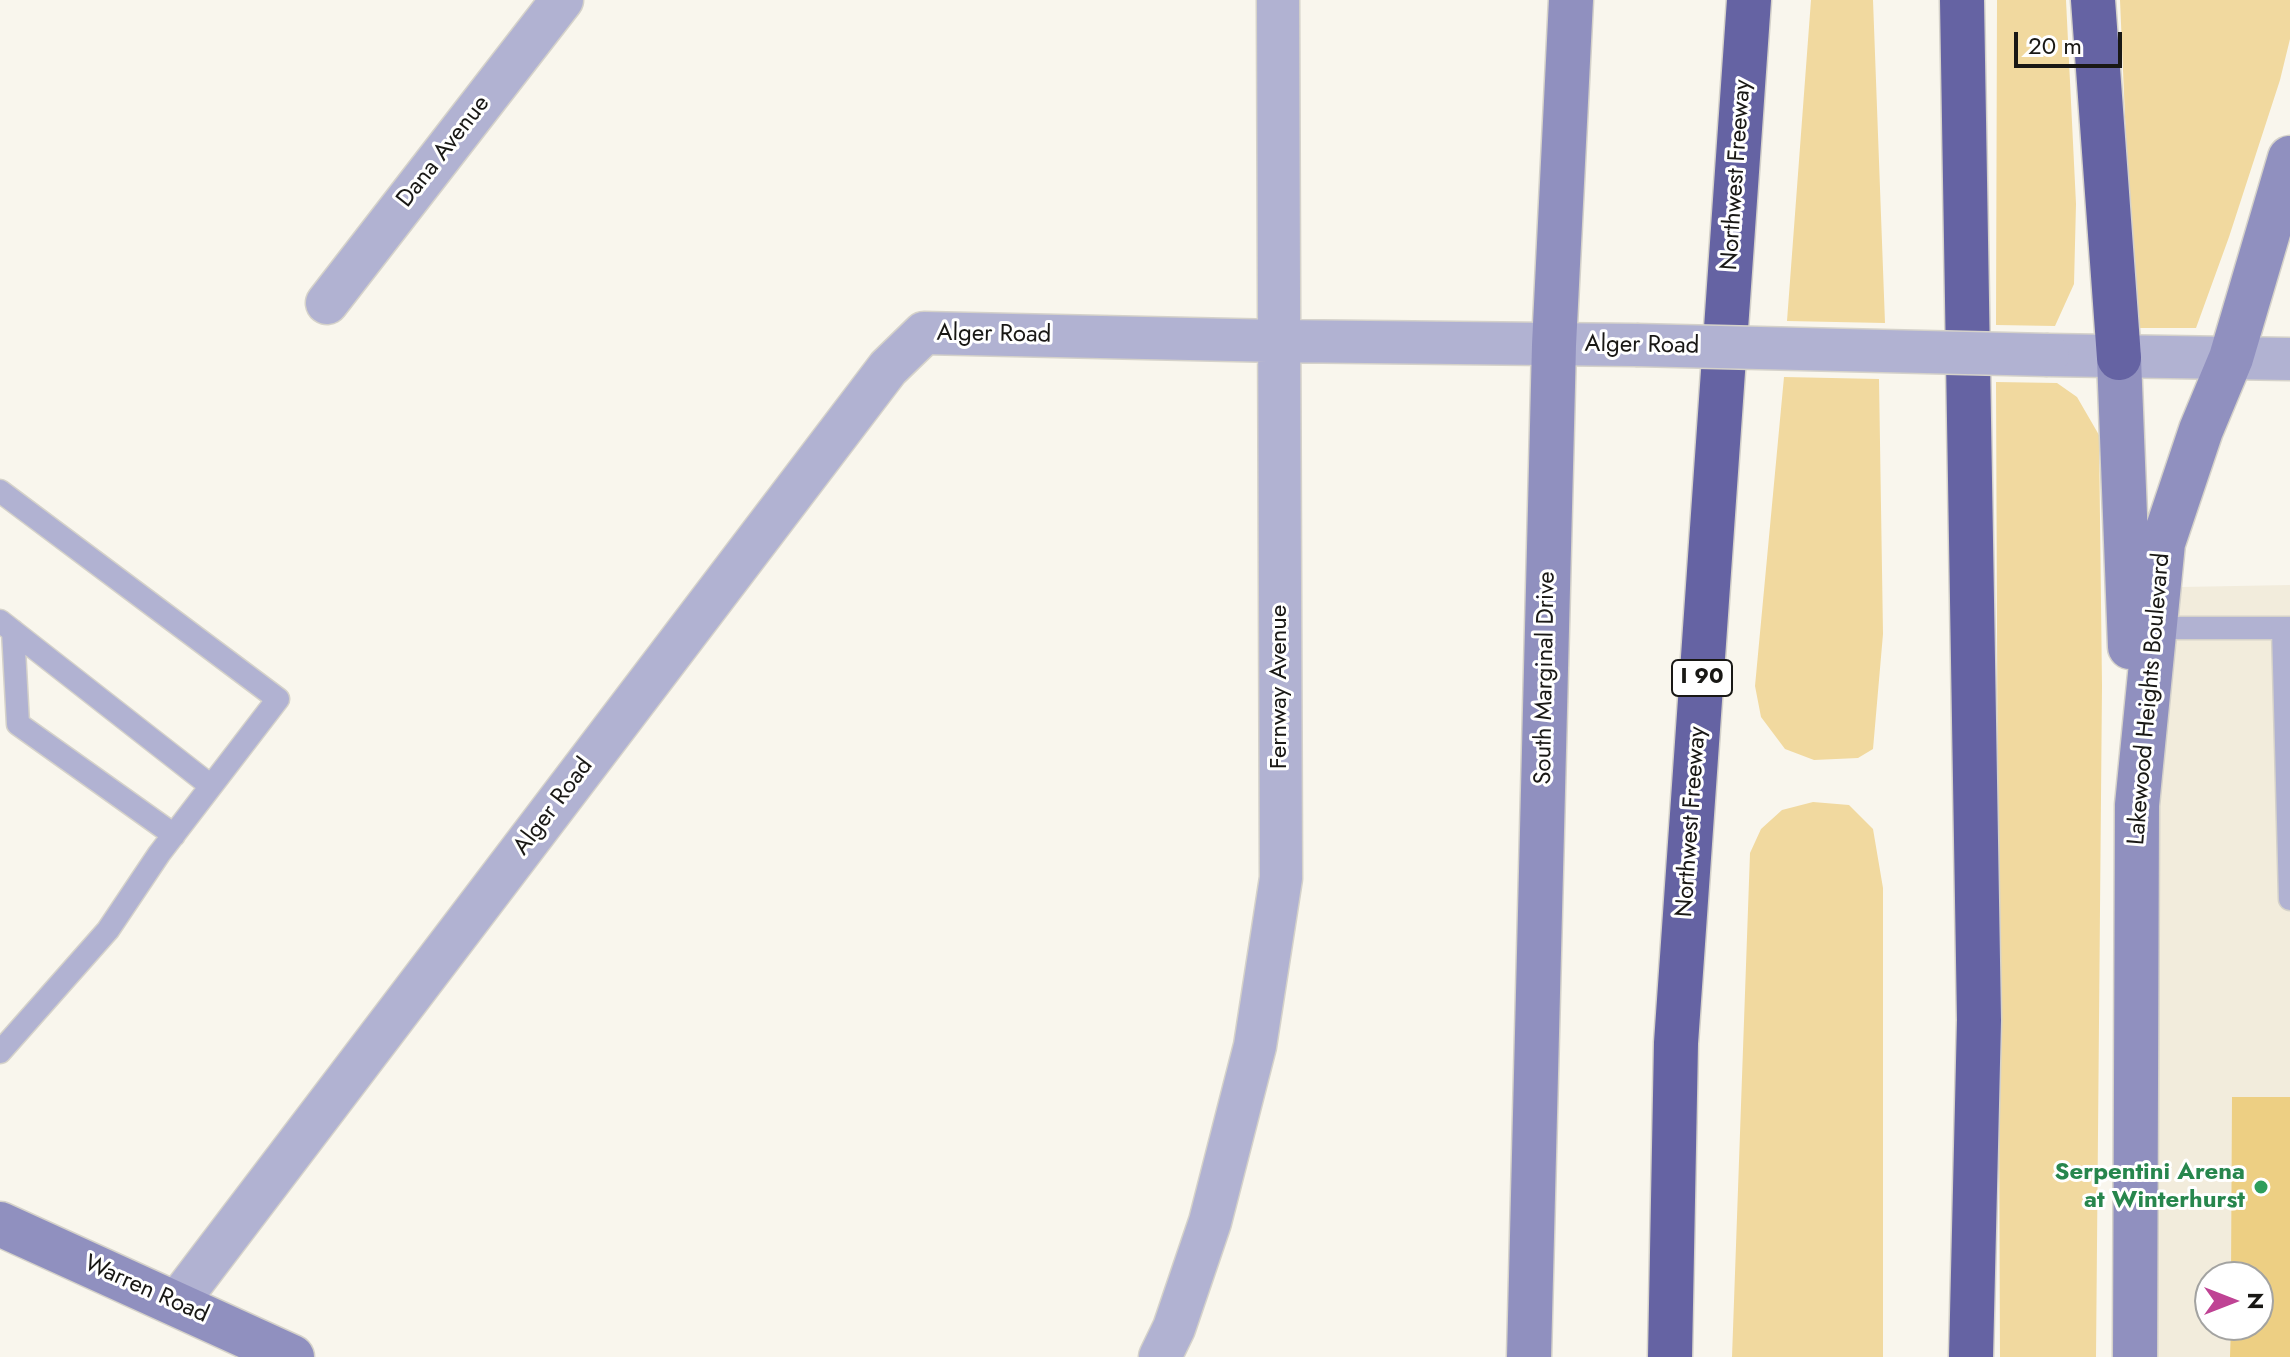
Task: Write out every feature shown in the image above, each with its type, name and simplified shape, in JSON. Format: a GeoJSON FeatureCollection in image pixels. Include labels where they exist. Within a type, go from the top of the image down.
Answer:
{"type":"FeatureCollection","features":[{"type":"Feature","properties":{"kind":"highway","name":"Northwest Freeway"},"geometry":{"type":"LineString","coordinates":[[1670,1357],[1676,1043],[1749,0]]}},
{"type":"Feature","properties":{"kind":"highway"},"geometry":{"type":"LineString","coordinates":[[1962,0],[1979,1020],[1971,1357]]}},
{"type":"Feature","properties":{"kind":"highway"},"geometry":{"type":"LineString","coordinates":[[2093,0],[2119,358]]}},
{"type":"Feature","properties":{"kind":"main road","name":"South Marginal Drive"},"geometry":{"type":"LineString","coordinates":[[1529,1357],[1554,345],[1571,0]]}},
{"type":"Feature","properties":{"kind":"main road","name":"Lakewood Heights Boulevard"},"geometry":{"type":"LineString","coordinates":[[2135,1357],[2137,805],[2163,543],[2201,430],[2231,358],[2290,158]]}},
{"type":"Feature","properties":{"kind":"main road"},"geometry":{"type":"LineString","coordinates":[[2119,358],[2137,805]]}},
{"type":"Feature","properties":{"kind":"main road","name":"Warren Road"},"geometry":{"type":"LineString","coordinates":[[0,1224],[176,1304],[249,1348],[292,1357]]}},
{"type":"Feature","properties":{"kind":"street","name":"Dana Avenue"},"geometry":{"type":"LineString","coordinates":[[327,303],[562,0]]}},
{"type":"Feature","properties":{"kind":"street","name":"Fernway Avenue"},"geometry":{"type":"LineString","coordinates":[[1160,1357],[1174,1328],[1210,1222],[1255,1046],[1281,878],[1278,0]]}},
{"type":"Feature","properties":{"kind":"street","name":"Alger Road"},"geometry":{"type":"LineString","coordinates":[[176,1304],[888,368],[924,333],[2290,359]]}},
{"type":"Feature","properties":{"kind":"lane"},"geometry":{"type":"LineString","coordinates":[[0,491],[278,699],[174,835],[108,930],[0,1052]]}},
{"type":"Feature","properties":{"kind":"lane"},"geometry":{"type":"LineString","coordinates":[[6,626],[211,786]]}},
{"type":"Feature","properties":{"kind":"lane"},"geometry":{"type":"LineString","coordinates":[[6,626],[18,724],[174,835]]}},
{"type":"Feature","properties":{"kind":"lane"},"geometry":{"type":"LineString","coordinates":[[2155,628],[2287,628],[2290,899]]}},
{"type":"Feature","properties":{"kind":"shaded area"},"geometry":{"type":"Polygon","coordinates":[[[1811,0],[1873,0],[1885,323],[1787,321],[1811,0]]]}},
{"type":"Feature","properties":{"kind":"shaded area"},"geometry":{"type":"Polygon","coordinates":[[[1997,0],[2066,0],[2076,204],[2074,284],[2055,326],[1996,325],[1997,0]]]}},
{"type":"Feature","properties":{"kind":"shaded area"},"geometry":{"type":"Polygon","coordinates":[[[2120,0],[2290,0],[2290,39],[2280,80],[2196,328],[2134,328],[2120,0]]]}},
{"type":"Feature","properties":{"kind":"shaded area"},"geometry":{"type":"Polygon","coordinates":[[[1784,377],[1879,379],[1883,634],[1873,749],[1858,758],[1814,760],[1785,749],[1761,717],[1755,686],[1784,377]]]}},
{"type":"Feature","properties":{"kind":"shaded area"},"geometry":{"type":"Polygon","coordinates":[[[1996,382],[2057,383],[2077,397],[2099,435],[2102,686],[2096,1357],[2000,1357],[1996,382]]]}},
{"type":"Feature","properties":{"kind":"shaded area"},"geometry":{"type":"Polygon","coordinates":[[[2290,585],[2290,1357],[2151,1357],[2155,815],[2181,587],[2290,585]]]}},
{"type":"Feature","properties":{"kind":"shaded area"},"geometry":{"type":"Polygon","coordinates":[[[1813,802],[1849,805],[1873,829],[1883,888],[1883,1357],[1732,1357],[1750,853],[1761,829],[1782,810],[1813,802]]]}},
{"type":"Feature","properties":{"kind":"building","name":"Serpentini Arena at Winterhurst"},"geometry":{"type":"Polygon","coordinates":[[[2232,1097],[2290,1097],[2290,1357],[2230,1357],[2230,1341],[2274,1341],[2274,1261],[2231,1261],[2232,1097]]]}},
{"type":"Feature","properties":{"kind":"place","name":"Serpentini Arena at Winterhurst"},"geometry":{"type":"Point","coordinates":[2261,1187]}}]}
